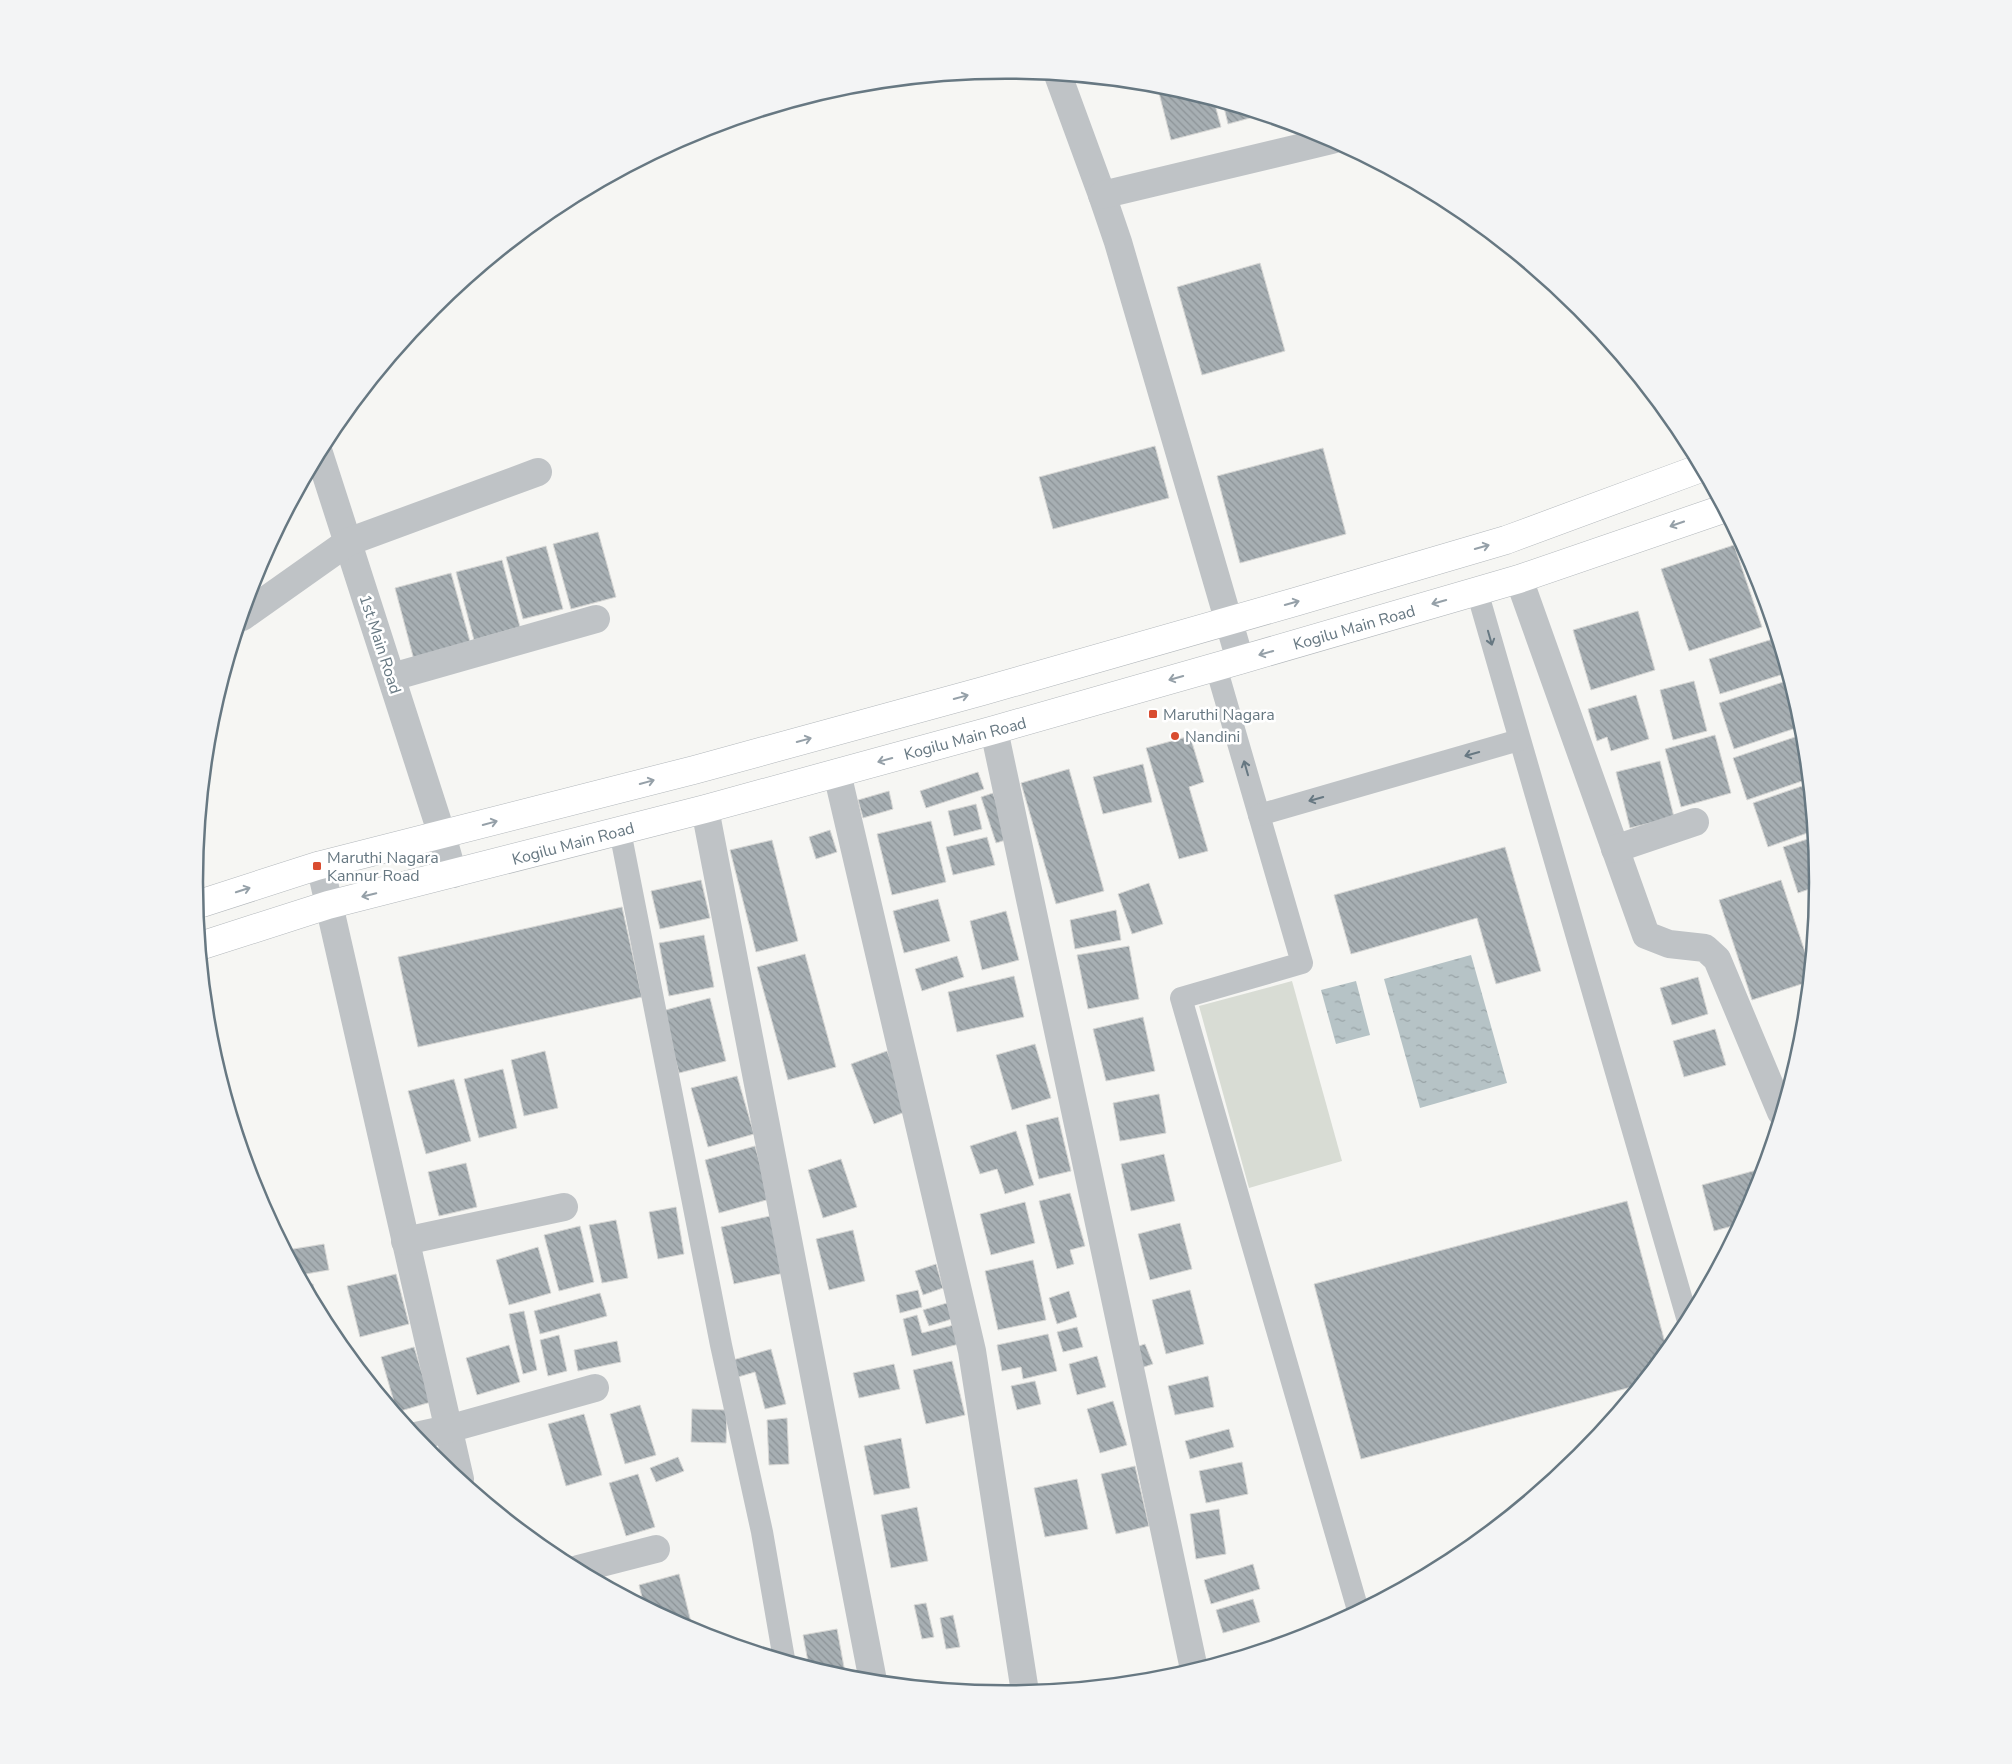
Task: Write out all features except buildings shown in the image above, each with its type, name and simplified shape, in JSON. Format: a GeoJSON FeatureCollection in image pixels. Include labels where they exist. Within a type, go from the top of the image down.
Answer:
{"type":"FeatureCollection","features":[{"type":"Feature","properties":{"kind":"main road"},"geometry":{"type":"LineString","coordinates":[[203,902],[320,865],[723,762],[1228,621],[1506,540],[1696,470]]}},
{"type":"Feature","properties":{"kind":"main road","name":"Kogilu Main Road"},"geometry":{"type":"LineString","coordinates":[[205,944],[328,905],[705,809],[994,730],[1228,663],[1519,579],[1717,510]]}},
{"type":"Feature","properties":{"kind":"street"},"geometry":{"type":"LineString","coordinates":[[1060,80],[1102,194],[1228,621],[1228,663]]}},
{"type":"Feature","properties":{"kind":"street"},"geometry":{"type":"LineString","coordinates":[[1102,194],[1319,143]]}},
{"type":"Feature","properties":{"kind":"street","name":"1st Main Road"},"geometry":{"type":"LineString","coordinates":[[322,462],[392,677],[453,874]]}},
{"type":"Feature","properties":{"kind":"street"},"geometry":{"type":"LineString","coordinates":[[250,611],[348,542],[538,472]]}},
{"type":"Feature","properties":{"kind":"street"},"geometry":{"type":"LineString","coordinates":[[1519,579],[1646,935],[1669,944],[1705,948],[1717,959],[1778,1104]]}},
{"type":"Feature","properties":{"kind":"street"},"geometry":{"type":"LineString","coordinates":[[392,677],[596,619]]}},
{"type":"Feature","properties":{"kind":"street"},"geometry":{"type":"LineString","coordinates":[[994,730],[1193,1663]]}},
{"type":"Feature","properties":{"kind":"street"},"geometry":{"type":"LineString","coordinates":[[837,773],[972,1351],[1024,1685]]}},
{"type":"Feature","properties":{"kind":"street"},"geometry":{"type":"LineString","coordinates":[[705,809],[872,1673]]}},
{"type":"Feature","properties":{"kind":"street"},"geometry":{"type":"LineString","coordinates":[[1615,849],[1695,822]]}},
{"type":"Feature","properties":{"kind":"street"},"geometry":{"type":"LineString","coordinates":[[320,865],[457,1468]]}},
{"type":"Feature","properties":{"kind":"street"},"geometry":{"type":"LineString","coordinates":[[405,1241],[564,1207]]}},
{"type":"Feature","properties":{"kind":"street"},"geometry":{"type":"LineString","coordinates":[[423,1434],[595,1388]]}},
{"type":"Feature","properties":{"kind":"street"},"geometry":{"type":"LineString","coordinates":[[586,1567],[656,1549]]}},
{"type":"Feature","properties":{"kind":"lane"},"geometry":{"type":"LineString","coordinates":[[1477,591],[1685,1311]]}},
{"type":"Feature","properties":{"kind":"lane"},"geometry":{"type":"LineString","coordinates":[[1228,663],[1259,815],[1302,963],[1181,998],[1356,1604]]}},
{"type":"Feature","properties":{"kind":"lane"},"geometry":{"type":"LineString","coordinates":[[1259,815],[1519,740]]}},
{"type":"Feature","properties":{"kind":"lane"},"geometry":{"type":"LineString","coordinates":[[620,831],[721,1345],[762,1532],[783,1654]]}},
{"type":"Feature","properties":{"kind":"shaded area"},"geometry":{"type":"Polygon","coordinates":[[[1292,981],[1342,1161],[1249,1188],[1199,1006],[1292,981]]]}},
{"type":"Feature","properties":{"kind":"water"},"geometry":{"type":"Polygon","coordinates":[[[1471,955],[1507,1083],[1420,1108],[1384,979],[1471,955]]]}},
{"type":"Feature","properties":{"kind":"water"},"geometry":{"type":"Polygon","coordinates":[[[1356,981],[1370,1035],[1336,1044],[1321,990],[1356,981]]]}},
{"type":"Feature","properties":{"kind":"place","name":"Maruthi Nagara"},"geometry":{"type":"Point","coordinates":[1153,714]}},
{"type":"Feature","properties":{"kind":"place","name":"Nandini"},"geometry":{"type":"Point","coordinates":[1175,736]}},
{"type":"Feature","properties":{"kind":"place","name":"Maruthi Nagara Kannur Road"},"geometry":{"type":"Point","coordinates":[317,866]}}]}
